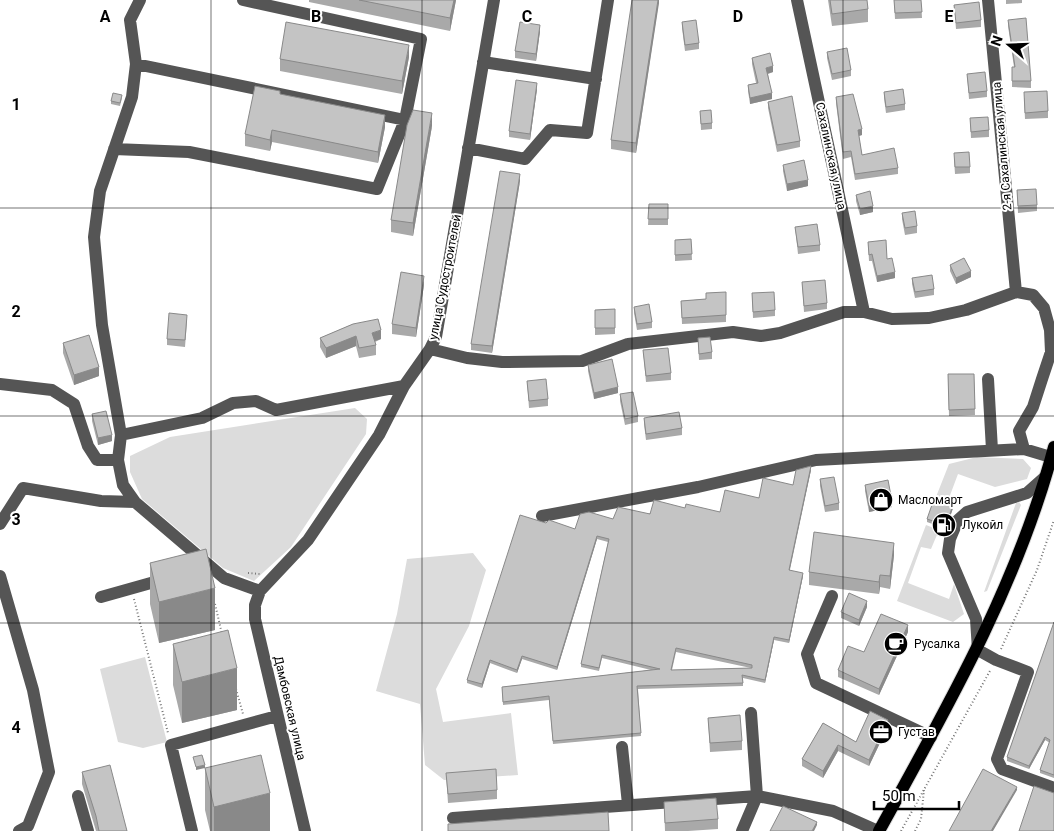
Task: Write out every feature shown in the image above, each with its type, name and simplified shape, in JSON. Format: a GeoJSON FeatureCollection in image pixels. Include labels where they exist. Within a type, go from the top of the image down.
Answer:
{"type":"FeatureCollection","features":[{"type":"Feature","properties":{"kind":"main road"},"geometry":{"type":"LineString","coordinates":[[878,831],[978,650],[1018,556],[1053,454]]}},
{"type":"Feature","properties":{"kind":"street"},"geometry":{"type":"LineString","coordinates":[[140,0],[130,20],[136,64],[132,97],[100,191],[94,237],[102,325],[121,434],[118,460],[123,485],[135,502],[224,578],[260,591]]}},
{"type":"Feature","properties":{"kind":"street"},"geometry":{"type":"LineString","coordinates":[[114,149],[189,152],[377,189],[405,120],[421,39],[243,0]]}},
{"type":"Feature","properties":{"kind":"street","name":"улица Судостроителей"},"geometry":{"type":"LineString","coordinates":[[260,591],[308,540],[379,434],[404,386],[430,350],[436,337],[494,0]]}},
{"type":"Feature","properties":{"kind":"street"},"geometry":{"type":"LineString","coordinates":[[468,148],[525,159],[550,130],[587,133],[608,0]]}},
{"type":"Feature","properties":{"kind":"street","name":"Сахалинская улица"},"geometry":{"type":"LineString","coordinates":[[797,0],[864,312]]}},
{"type":"Feature","properties":{"kind":"street","name":"2-я Сахалинская улица"},"geometry":{"type":"LineString","coordinates":[[988,0],[1016,292]]}},
{"type":"Feature","properties":{"kind":"street"},"geometry":{"type":"LineString","coordinates":[[483,62],[596,79]]}},
{"type":"Feature","properties":{"kind":"street"},"geometry":{"type":"LineString","coordinates":[[136,64],[405,120]]}},
{"type":"Feature","properties":{"kind":"street"},"geometry":{"type":"LineString","coordinates":[[430,350],[467,358],[502,362],[582,361],[628,344],[733,332],[761,336],[804,327],[844,312],[864,312],[892,318],[929,318],[966,310],[1016,292],[1033,295],[1044,308],[1050,330],[1051,352],[1033,407],[1019,431],[1024,449]]}},
{"type":"Feature","properties":{"kind":"street"},"geometry":{"type":"LineString","coordinates":[[988,379],[992,450]]}},
{"type":"Feature","properties":{"kind":"street"},"geometry":{"type":"LineString","coordinates":[[0,384],[52,390],[74,404],[88,446],[98,460],[118,460]]}},
{"type":"Feature","properties":{"kind":"street"},"geometry":{"type":"LineString","coordinates":[[121,434],[202,418],[233,403],[256,401],[276,410],[404,386]]}},
{"type":"Feature","properties":{"kind":"street"},"geometry":{"type":"LineString","coordinates":[[542,516],[698,487],[816,460],[1024,449],[1053,454]]}},
{"type":"Feature","properties":{"kind":"street"},"geometry":{"type":"LineString","coordinates":[[1045,477],[1027,493],[967,512],[958,520],[950,539],[948,553],[976,619],[978,650],[996,660],[1028,672],[996,759],[1002,769],[1054,788]]}},
{"type":"Feature","properties":{"kind":"street"},"geometry":{"type":"LineString","coordinates":[[0,524],[23,488],[101,501],[135,502]]}},
{"type":"Feature","properties":{"kind":"street"},"geometry":{"type":"LineString","coordinates":[[192,571],[210,566]]}},
{"type":"Feature","properties":{"kind":"street"},"geometry":{"type":"LineString","coordinates":[[0,576],[33,690],[49,772],[28,826],[19,831]]}},
{"type":"Feature","properties":{"kind":"street"},"geometry":{"type":"LineString","coordinates":[[101,597],[174,576]]}},
{"type":"Feature","properties":{"kind":"street","name":"Дамбовская улица"},"geometry":{"type":"LineString","coordinates":[[260,591],[255,605],[255,619],[305,831]]}},
{"type":"Feature","properties":{"kind":"street"},"geometry":{"type":"LineString","coordinates":[[832,596],[807,654],[816,683],[931,737]]}},
{"type":"Feature","properties":{"kind":"street"},"geometry":{"type":"LineString","coordinates":[[742,831],[758,796],[750,713]]}},
{"type":"Feature","properties":{"kind":"street"},"geometry":{"type":"LineString","coordinates":[[192,831],[171,745],[277,716]]}},
{"type":"Feature","properties":{"kind":"street"},"geometry":{"type":"LineString","coordinates":[[622,748],[628,804]]}},
{"type":"Feature","properties":{"kind":"street"},"geometry":{"type":"LineString","coordinates":[[78,796],[88,831]]}},
{"type":"Feature","properties":{"kind":"street"},"geometry":{"type":"LineString","coordinates":[[453,818],[758,796],[833,811],[878,831]]}},
{"type":"Feature","properties":{"kind":"path"},"geometry":{"type":"LineString","coordinates":[[213,597],[222,634]]}},
{"type":"Feature","properties":{"kind":"path"},"geometry":{"type":"LineString","coordinates":[[134,598],[171,745]]}},
{"type":"Feature","properties":{"kind":"path"},"geometry":{"type":"LineString","coordinates":[[236,689],[246,726]]}},
{"type":"Feature","properties":{"kind":"path"},"geometry":{"type":"LineString","coordinates":[[901,831],[924,789],[921,820],[915,831]]}},
{"type":"Feature","properties":{"kind":"shaded area"},"geometry":{"type":"Polygon","coordinates":[[[355,408],[367,419],[366,434],[291,547],[254,581],[223,568],[142,499],[130,472],[130,456],[170,437],[355,408]]]}},
{"type":"Feature","properties":{"kind":"shaded area"},"geometry":{"type":"Polygon","coordinates":[[[977,457],[1023,459],[1031,468],[1027,479],[995,487],[958,474],[946,506],[934,502],[949,464],[977,457]]]}},
{"type":"Feature","properties":{"kind":"shaded area"},"geometry":{"type":"Polygon","coordinates":[[[1019,502],[1021,505],[987,591],[984,592],[1016,503],[1019,502]]]}},
{"type":"Feature","properties":{"kind":"shaded area"},"geometry":{"type":"Polygon","coordinates":[[[926,525],[939,530],[931,549],[921,547],[908,583],[949,599],[954,584],[964,614],[953,622],[897,601],[926,525]]]}},
{"type":"Feature","properties":{"kind":"shaded area"},"geometry":{"type":"Polygon","coordinates":[[[473,553],[486,570],[469,626],[436,689],[443,722],[511,713],[518,775],[444,780],[425,765],[420,704],[376,691],[397,614],[407,559],[473,553]]]}},
{"type":"Feature","properties":{"kind":"shaded area"},"geometry":{"type":"Polygon","coordinates":[[[145,657],[167,742],[143,748],[118,742],[100,669],[145,657]]]}},
{"type":"Feature","properties":{"kind":"building"},"geometry":{"type":"Polygon","coordinates":[[[359,0],[454,0],[450,18],[359,0]]]}},
{"type":"Feature","properties":{"kind":"building"},"geometry":{"type":"Polygon","coordinates":[[[632,0],[658,0],[636,143],[611,140],[632,0]]]}},
{"type":"Feature","properties":{"kind":"building"},"geometry":{"type":"Polygon","coordinates":[[[830,0],[867,0],[868,9],[832,14],[830,0]]]}},
{"type":"Feature","properties":{"kind":"building"},"geometry":{"type":"Polygon","coordinates":[[[894,0],[921,0],[922,12],[895,13],[894,0]]]}},
{"type":"Feature","properties":{"kind":"building"},"geometry":{"type":"Polygon","coordinates":[[[979,2],[981,20],[956,23],[954,5],[979,2]]]}},
{"type":"Feature","properties":{"kind":"building"},"geometry":{"type":"Polygon","coordinates":[[[1026,18],[1031,81],[1012,81],[1012,67],[1015,67],[1008,20],[1026,18]]]}},
{"type":"Feature","properties":{"kind":"building"},"geometry":{"type":"Polygon","coordinates":[[[696,20],[699,43],[685,45],[682,22],[696,20]]]}},
{"type":"Feature","properties":{"kind":"building"},"geometry":{"type":"Polygon","coordinates":[[[286,22],[409,45],[402,81],[280,59],[286,22]]]}},
{"type":"Feature","properties":{"kind":"building"},"geometry":{"type":"Polygon","coordinates":[[[520,22],[540,25],[536,54],[515,51],[520,22]]]}},
{"type":"Feature","properties":{"kind":"building"},"geometry":{"type":"Polygon","coordinates":[[[847,48],[851,70],[832,74],[827,52],[847,48]]]}},
{"type":"Feature","properties":{"kind":"building"},"geometry":{"type":"Polygon","coordinates":[[[770,53],[773,66],[766,68],[772,93],[750,98],[748,85],[758,83],[752,58],[770,53]]]}},
{"type":"Feature","properties":{"kind":"building"},"geometry":{"type":"Polygon","coordinates":[[[985,72],[987,91],[969,93],[967,74],[985,72]]]}},
{"type":"Feature","properties":{"kind":"building"},"geometry":{"type":"Polygon","coordinates":[[[516,80],[537,83],[530,134],[509,131],[516,80]]]}},
{"type":"Feature","properties":{"kind":"building"},"geometry":{"type":"Polygon","coordinates":[[[255,86],[280,91],[280,94],[385,115],[378,152],[272,130],[270,140],[245,134],[255,86]]]}},
{"type":"Feature","properties":{"kind":"building"},"geometry":{"type":"Polygon","coordinates":[[[903,89],[905,104],[886,107],[884,92],[903,89]]]}},
{"type":"Feature","properties":{"kind":"building"},"geometry":{"type":"Polygon","coordinates":[[[1047,91],[1048,111],[1025,113],[1024,92],[1047,91]]]}},
{"type":"Feature","properties":{"kind":"building"},"geometry":{"type":"Polygon","coordinates":[[[113,93],[122,95],[120,103],[111,101],[113,93]]]}},
{"type":"Feature","properties":{"kind":"building"},"geometry":{"type":"Polygon","coordinates":[[[853,94],[862,129],[858,130],[862,155],[894,148],[898,168],[855,174],[851,151],[843,152],[836,97],[853,94]]]}},
{"type":"Feature","properties":{"kind":"building"},"geometry":{"type":"Polygon","coordinates":[[[792,96],[800,141],[777,145],[768,102],[792,96]]]}},
{"type":"Feature","properties":{"kind":"building"},"geometry":{"type":"Polygon","coordinates":[[[413,110],[432,113],[413,223],[391,220],[407,125],[413,110]]]}},
{"type":"Feature","properties":{"kind":"building"},"geometry":{"type":"Polygon","coordinates":[[[711,110],[712,123],[701,124],[700,111],[711,110]]]}},
{"type":"Feature","properties":{"kind":"building"},"geometry":{"type":"Polygon","coordinates":[[[988,117],[989,130],[971,132],[970,118],[988,117]]]}},
{"type":"Feature","properties":{"kind":"building"},"geometry":{"type":"Polygon","coordinates":[[[969,152],[970,167],[955,167],[954,153],[969,152]]]}},
{"type":"Feature","properties":{"kind":"building"},"geometry":{"type":"Polygon","coordinates":[[[804,160],[808,180],[787,184],[783,165],[804,160]]]}},
{"type":"Feature","properties":{"kind":"building"},"geometry":{"type":"Polygon","coordinates":[[[500,171],[520,174],[492,346],[471,344],[500,171]]]}},
{"type":"Feature","properties":{"kind":"building"},"geometry":{"type":"Polygon","coordinates":[[[1036,189],[1037,205],[1018,206],[1017,190],[1036,189]]]}},
{"type":"Feature","properties":{"kind":"building"},"geometry":{"type":"Polygon","coordinates":[[[870,191],[873,206],[860,209],[856,195],[870,191]]]}},
{"type":"Feature","properties":{"kind":"building"},"geometry":{"type":"Polygon","coordinates":[[[649,204],[668,204],[668,219],[648,219],[649,204]]]}},
{"type":"Feature","properties":{"kind":"building"},"geometry":{"type":"Polygon","coordinates":[[[915,211],[917,226],[905,228],[902,213],[915,211]]]}},
{"type":"Feature","properties":{"kind":"building"},"geometry":{"type":"Polygon","coordinates":[[[817,224],[820,245],[798,247],[795,227],[817,224]]]}},
{"type":"Feature","properties":{"kind":"building"},"geometry":{"type":"Polygon","coordinates":[[[691,239],[692,254],[675,255],[675,240],[691,239]]]}},
{"type":"Feature","properties":{"kind":"building"},"geometry":{"type":"Polygon","coordinates":[[[886,240],[887,259],[892,258],[895,272],[877,276],[872,254],[869,255],[868,242],[886,240]]]}},
{"type":"Feature","properties":{"kind":"building"},"geometry":{"type":"Polygon","coordinates":[[[964,258],[971,271],[956,278],[950,265],[964,258]]]}},
{"type":"Feature","properties":{"kind":"building"},"geometry":{"type":"Polygon","coordinates":[[[401,272],[424,276],[416,328],[392,324],[401,272]]]}},
{"type":"Feature","properties":{"kind":"building"},"geometry":{"type":"Polygon","coordinates":[[[932,275],[934,289],[915,292],[912,278],[932,275]]]}},
{"type":"Feature","properties":{"kind":"building"},"geometry":{"type":"Polygon","coordinates":[[[825,280],[827,303],[804,306],[802,282],[825,280]]]}},
{"type":"Feature","properties":{"kind":"building"},"geometry":{"type":"Polygon","coordinates":[[[726,292],[726,315],[682,318],[681,301],[706,299],[706,293],[726,292]]]}},
{"type":"Feature","properties":{"kind":"building"},"geometry":{"type":"Polygon","coordinates":[[[774,292],[775,310],[753,312],[752,293],[774,292]]]}},
{"type":"Feature","properties":{"kind":"building"},"geometry":{"type":"Polygon","coordinates":[[[649,304],[652,322],[637,324],[634,307],[649,304]]]}},
{"type":"Feature","properties":{"kind":"building"},"geometry":{"type":"Polygon","coordinates":[[[615,309],[615,328],[595,328],[595,310],[615,309]]]}},
{"type":"Feature","properties":{"kind":"building"},"geometry":{"type":"Polygon","coordinates":[[[169,313],[187,315],[185,340],[167,339],[169,313]]]}},
{"type":"Feature","properties":{"kind":"building"},"geometry":{"type":"Polygon","coordinates":[[[378,319],[381,330],[372,333],[376,345],[359,348],[356,336],[326,348],[320,338],[353,324],[378,319]]]}},
{"type":"Feature","properties":{"kind":"building"},"geometry":{"type":"Polygon","coordinates":[[[89,335],[99,367],[74,375],[63,343],[89,335]]]}},
{"type":"Feature","properties":{"kind":"building"},"geometry":{"type":"Polygon","coordinates":[[[710,337],[712,352],[699,354],[698,338],[710,337]]]}},
{"type":"Feature","properties":{"kind":"building"},"geometry":{"type":"Polygon","coordinates":[[[668,348],[671,373],[646,376],[643,350],[668,348]]]}},
{"type":"Feature","properties":{"kind":"building"},"geometry":{"type":"Polygon","coordinates":[[[612,359],[618,387],[594,393],[588,365],[612,359]]]}},
{"type":"Feature","properties":{"kind":"building"},"geometry":{"type":"Polygon","coordinates":[[[948,374],[974,374],[975,409],[949,410],[948,374]]]}},
{"type":"Feature","properties":{"kind":"building"},"geometry":{"type":"Polygon","coordinates":[[[546,379],[548,399],[529,401],[527,381],[546,379]]]}},
{"type":"Feature","properties":{"kind":"building"},"geometry":{"type":"Polygon","coordinates":[[[633,392],[638,416],[625,419],[620,394],[633,392]]]}},
{"type":"Feature","properties":{"kind":"building"},"geometry":{"type":"Polygon","coordinates":[[[106,411],[112,435],[98,438],[92,414],[106,411]]]}},
{"type":"Feature","properties":{"kind":"building"},"geometry":{"type":"Polygon","coordinates":[[[679,412],[682,428],[646,434],[644,418],[679,412]]]}},
{"type":"Feature","properties":{"kind":"building"},"geometry":{"type":"Polygon","coordinates":[[[811,466],[789,570],[803,573],[789,640],[774,637],[765,680],[742,675],[743,683],[637,686],[641,733],[553,741],[549,696],[503,702],[502,687],[660,669],[602,655],[599,668],[581,664],[609,539],[597,536],[557,667],[522,656],[517,670],[490,660],[482,684],[467,680],[520,515],[546,523],[549,520],[575,529],[580,514],[589,512],[613,519],[618,507],[650,514],[654,500],[685,508],[686,504],[720,512],[725,490],[759,498],[763,478],[793,485],[796,470],[811,466]],[[676,648],[671,670],[752,668],[752,665],[676,648]]]}},
{"type":"Feature","properties":{"kind":"building"},"geometry":{"type":"Polygon","coordinates":[[[834,477],[839,503],[825,506],[820,479],[834,477]]]}},
{"type":"Feature","properties":{"kind":"building"},"geometry":{"type":"Polygon","coordinates":[[[888,480],[892,501],[869,506],[865,485],[888,480]]]}},
{"type":"Feature","properties":{"kind":"building"},"geometry":{"type":"Polygon","coordinates":[[[934,499],[953,505],[946,525],[927,519],[934,499]]]}},
{"type":"Feature","properties":{"kind":"building"},"geometry":{"type":"Polygon","coordinates":[[[814,532],[894,543],[890,576],[880,575],[879,582],[809,572],[814,532]]]}},
{"type":"Feature","properties":{"kind":"building"},"geometry":{"type":"Polygon","coordinates":[[[206,549],[215,588],[159,602],[150,563],[206,549]]]}},
{"type":"Feature","properties":{"kind":"building"},"geometry":{"type":"Polygon","coordinates":[[[849,593],[867,601],[859,620],[841,612],[849,593]]]}},
{"type":"Feature","properties":{"kind":"building"},"geometry":{"type":"Polygon","coordinates":[[[881,614],[908,625],[879,689],[838,670],[848,646],[864,652],[881,614]]]}},
{"type":"Feature","properties":{"kind":"building"},"geometry":{"type":"Polygon","coordinates":[[[1054,622],[1054,775],[1040,770],[1050,740],[1045,737],[1029,766],[1007,757],[1054,622]]]}},
{"type":"Feature","properties":{"kind":"building"},"geometry":{"type":"Polygon","coordinates":[[[228,630],[237,668],[182,682],[173,644],[228,630]]]}},
{"type":"Feature","properties":{"kind":"building"},"geometry":{"type":"Polygon","coordinates":[[[870,711],[888,720],[869,760],[838,745],[823,771],[802,759],[823,723],[856,742],[870,711]]]}},
{"type":"Feature","properties":{"kind":"building"},"geometry":{"type":"Polygon","coordinates":[[[740,715],[742,741],[710,743],[708,718],[740,715]]]}},
{"type":"Feature","properties":{"kind":"building"},"geometry":{"type":"Polygon","coordinates":[[[202,755],[205,765],[196,767],[193,757],[202,755]]]}},
{"type":"Feature","properties":{"kind":"building"},"geometry":{"type":"Polygon","coordinates":[[[261,755],[270,793],[214,807],[205,768],[261,755]]]}},
{"type":"Feature","properties":{"kind":"building"},"geometry":{"type":"Polygon","coordinates":[[[110,765],[127,831],[99,831],[82,772],[110,765]]]}},
{"type":"Feature","properties":{"kind":"building"},"geometry":{"type":"Polygon","coordinates":[[[496,769],[497,790],[448,794],[446,773],[496,769]]]}},
{"type":"Feature","properties":{"kind":"building"},"geometry":{"type":"Polygon","coordinates":[[[983,769],[1017,787],[991,831],[949,831],[983,769]]]}},
{"type":"Feature","properties":{"kind":"building"},"geometry":{"type":"Polygon","coordinates":[[[1034,786],[1054,793],[1054,831],[1019,831],[1034,786]]]}},
{"type":"Feature","properties":{"kind":"building"},"geometry":{"type":"Polygon","coordinates":[[[716,798],[718,819],[665,823],[664,802],[716,798]]]}},
{"type":"Feature","properties":{"kind":"building"},"geometry":{"type":"Polygon","coordinates":[[[783,806],[817,822],[812,831],[770,831],[783,806]]]}},
{"type":"Feature","properties":{"kind":"building"},"geometry":{"type":"Polygon","coordinates":[[[608,812],[609,831],[448,831],[448,824],[608,812]]]}},
{"type":"Feature","properties":{"kind":"place","name":"Масломарт"},"geometry":{"type":"Point","coordinates":[881,500]}},
{"type":"Feature","properties":{"kind":"place","name":"Лукойл"},"geometry":{"type":"Point","coordinates":[944,525]}},
{"type":"Feature","properties":{"kind":"place","name":"Русалка"},"geometry":{"type":"Point","coordinates":[896,644]}},
{"type":"Feature","properties":{"kind":"place","name":"Густав"},"geometry":{"type":"Point","coordinates":[881,732]}}]}
